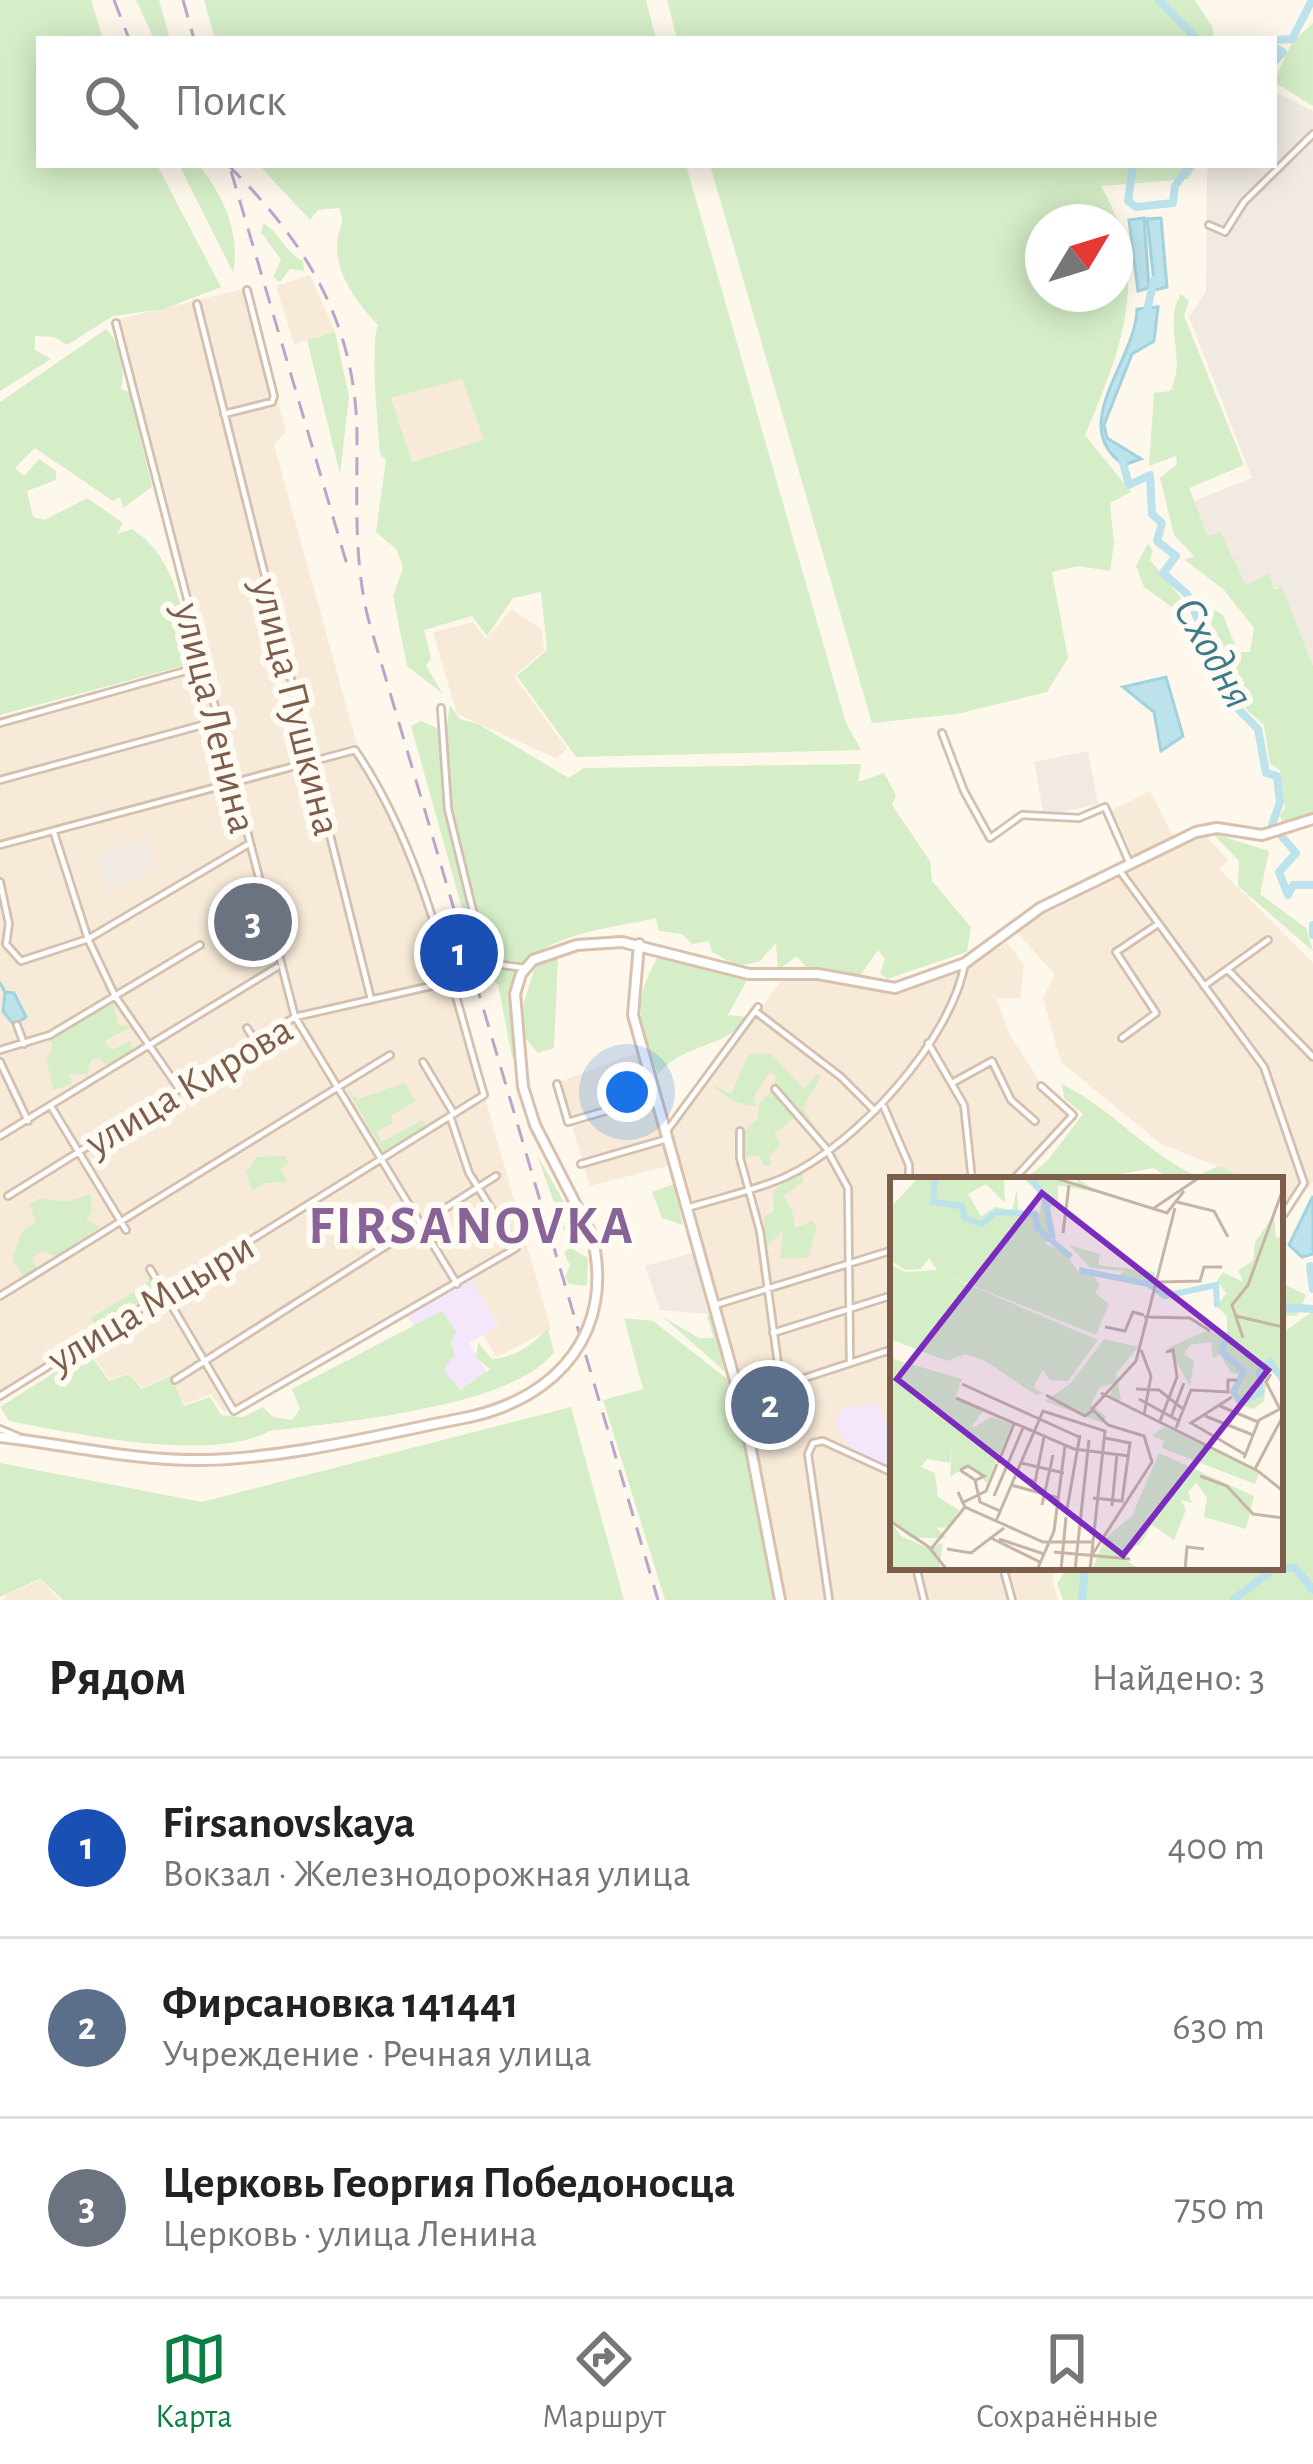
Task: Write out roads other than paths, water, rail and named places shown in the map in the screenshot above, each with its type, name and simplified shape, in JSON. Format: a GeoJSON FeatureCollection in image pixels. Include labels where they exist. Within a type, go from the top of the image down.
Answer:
{"type":"FeatureCollection","features":[{"type":"Feature","properties":{"kind":"street"},"geometry":{"type":"LineString","coordinates":[[1209,225],[1225,232],[1244,202],[1313,134]]}},
{"type":"Feature","properties":{"kind":"street"},"geometry":{"type":"LineString","coordinates":[[224,414],[272,402],[274,396],[247,290]]}},
{"type":"Feature","properties":{"kind":"street","name":"улица Пушкина"},"geometry":{"type":"LineString","coordinates":[[197,304],[371,999]]}},
{"type":"Feature","properties":{"kind":"street","name":"улица Ленина"},"geometry":{"type":"LineString","coordinates":[[116,323],[278,967],[295,1017],[457,1285]]}},
{"type":"Feature","properties":{"kind":"street"},"geometry":{"type":"LineString","coordinates":[[0,723],[203,666]]}},
{"type":"Feature","properties":{"kind":"street"},"geometry":{"type":"LineString","coordinates":[[441,709],[448,808],[483,952],[496,964],[525,968]]}},
{"type":"Feature","properties":{"kind":"street"},"geometry":{"type":"LineString","coordinates":[[0,780],[217,721]]}},
{"type":"Feature","properties":{"kind":"street"},"geometry":{"type":"LineString","coordinates":[[942,733],[964,791],[990,838],[1022,815],[1078,818],[1105,807],[1130,865]]}},
{"type":"Feature","properties":{"kind":"street"},"geometry":{"type":"LineString","coordinates":[[0,845],[355,751],[385,799],[449,982]]}},
{"type":"Feature","properties":{"kind":"street"},"geometry":{"type":"LineString","coordinates":[[0,1433],[126,1456],[202,1460],[286,1452],[469,1417],[511,1406],[538,1391],[586,1340],[599,1282],[592,1236],[535,1125],[521,1070],[515,994],[525,968],[538,957],[577,945],[639,944],[766,976],[818,974],[896,988],[965,962],[1032,913],[1206,829],[1252,835],[1313,820]]}},
{"type":"Feature","properties":{"kind":"street"},"geometry":{"type":"LineString","coordinates":[[54,831],[88,939],[115,996],[180,1090]]}},
{"type":"Feature","properties":{"kind":"street"},"geometry":{"type":"LineString","coordinates":[[0,882],[9,924],[6,944],[21,962],[88,939],[247,845]]}},
{"type":"Feature","properties":{"kind":"street"},"geometry":{"type":"LineString","coordinates":[[1120,870],[1270,1080],[1304,1183],[1284,1214]]}},
{"type":"Feature","properties":{"kind":"street"},"geometry":{"type":"LineString","coordinates":[[1122,1037],[1156,1012],[1116,952],[1157,924]]}},
{"type":"Feature","properties":{"kind":"street"},"geometry":{"type":"LineString","coordinates":[[1204,986],[1268,940]]}},
{"type":"Feature","properties":{"kind":"street"},"geometry":{"type":"LineString","coordinates":[[639,944],[632,1002],[740,1399],[779,1600]]}},
{"type":"Feature","properties":{"kind":"street"},"geometry":{"type":"LineString","coordinates":[[0,1050],[24,1045],[200,945]]}},
{"type":"Feature","properties":{"kind":"street"},"geometry":{"type":"LineString","coordinates":[[686,1208],[788,1176],[883,1105],[928,1043],[965,962]]}},
{"type":"Feature","properties":{"kind":"street"},"geometry":{"type":"LineString","coordinates":[[0,1136],[278,967]]}},
{"type":"Feature","properties":{"kind":"street"},"geometry":{"type":"LineString","coordinates":[[1228,970],[1313,1057]]}},
{"type":"Feature","properties":{"kind":"street","name":"улица Кирова"},"geometry":{"type":"LineString","coordinates":[[8,1196],[295,1017],[449,982]]}},
{"type":"Feature","properties":{"kind":"street","name":"улица Мцыри"},"geometry":{"type":"LineString","coordinates":[[0,1396],[484,1095],[449,982]]}},
{"type":"Feature","properties":{"kind":"street"},"geometry":{"type":"LineString","coordinates":[[581,1164],[667,1135],[757,1009],[875,1111]]}},
{"type":"Feature","properties":{"kind":"street"},"geometry":{"type":"LineString","coordinates":[[17,1025],[24,1045]]}},
{"type":"Feature","properties":{"kind":"street"},"geometry":{"type":"LineString","coordinates":[[248,1028],[255,1041]]}},
{"type":"Feature","properties":{"kind":"street"},"geometry":{"type":"LineString","coordinates":[[928,1043],[954,1082],[971,1137],[972,1177]]}},
{"type":"Feature","properties":{"kind":"street"},"geometry":{"type":"LineString","coordinates":[[0,1296],[390,1055]]}},
{"type":"Feature","properties":{"kind":"street"},"geometry":{"type":"LineString","coordinates":[[954,1082],[992,1061],[1011,1100],[1035,1121]]}},
{"type":"Feature","properties":{"kind":"street"},"geometry":{"type":"LineString","coordinates":[[0,1062],[28,1121]]}},
{"type":"Feature","properties":{"kind":"street"},"geometry":{"type":"LineString","coordinates":[[150,1269],[234,1411],[516,1248],[478,1188],[452,1117],[423,1062]]}},
{"type":"Feature","properties":{"kind":"street"},"geometry":{"type":"LineString","coordinates":[[557,1084],[568,1121],[656,1096]]}},
{"type":"Feature","properties":{"kind":"street"},"geometry":{"type":"LineString","coordinates":[[1016,1177],[1073,1115],[1041,1086]]}},
{"type":"Feature","properties":{"kind":"street"},"geometry":{"type":"LineString","coordinates":[[775,1089],[826,1148],[848,1188],[845,1265],[850,1363]]}},
{"type":"Feature","properties":{"kind":"street"},"geometry":{"type":"LineString","coordinates":[[883,1105],[909,1165],[909,1177]]}},
{"type":"Feature","properties":{"kind":"street"},"geometry":{"type":"LineString","coordinates":[[52,1108],[126,1230]]}},
{"type":"Feature","properties":{"kind":"street"},"geometry":{"type":"LineString","coordinates":[[740,1131],[747,1190],[760,1231],[764,1290],[781,1385]]}},
{"type":"Feature","properties":{"kind":"street"},"geometry":{"type":"LineString","coordinates":[[176,1380],[496,1176]]}},
{"type":"Feature","properties":{"kind":"street"},"geometry":{"type":"LineString","coordinates":[[713,1305],[890,1251]]}},
{"type":"Feature","properties":{"kind":"street"},"geometry":{"type":"LineString","coordinates":[[771,1334],[890,1296]]}},
{"type":"Feature","properties":{"kind":"street"},"geometry":{"type":"LineString","coordinates":[[740,1399],[890,1350]]}},
{"type":"Feature","properties":{"kind":"street"},"geometry":{"type":"LineString","coordinates":[[829,1600],[808,1454],[813,1443],[824,1441],[890,1474]]}},
{"type":"Feature","properties":{"kind":"street"},"geometry":{"type":"LineString","coordinates":[[917,1570],[924,1600]]}},
{"type":"Feature","properties":{"kind":"street"},"geometry":{"type":"LineString","coordinates":[[1004,1570],[1012,1600]]}},
{"type":"Feature","properties":{"kind":"water"},"geometry":{"type":"Polygon","coordinates":[[[1144,218],[1149,288],[1138,291],[1133,252],[1133,219],[1144,218]]]}},
{"type":"Feature","properties":{"kind":"water"},"geometry":{"type":"Polygon","coordinates":[[[1161,218],[1167,287],[1155,290],[1147,219],[1161,218]]]}},
{"type":"Feature","properties":{"kind":"water"},"geometry":{"type":"Polygon","coordinates":[[[1158,307],[1154,341],[1132,354],[1104,425],[1107,438],[1141,459],[1124,465],[1108,449],[1101,431],[1102,412],[1137,309],[1158,307]]]}},
{"type":"Feature","properties":{"kind":"water"},"geometry":{"type":"Polygon","coordinates":[[[1166,677],[1183,736],[1161,751],[1154,712],[1123,687],[1166,677]]]}},
{"type":"Feature","properties":{"kind":"water"},"geometry":{"type":"Polygon","coordinates":[[[5,992],[14,993],[26,1017],[14,1025],[3,1011],[5,992]]]}},
{"type":"Feature","properties":{"kind":"water"},"geometry":{"type":"Polygon","coordinates":[[[1313,1196],[1313,1254],[1302,1257],[1289,1245],[1313,1196]]]}},
{"type":"Feature","properties":{"kind":"waterway","name":"Сходня"},"geometry":{"type":"LineString","coordinates":[[1159,0],[1194,36]]}},
{"type":"Feature","properties":{"kind":"waterway"},"geometry":{"type":"LineString","coordinates":[[1277,40],[1292,39],[1312,0]]}},
{"type":"Feature","properties":{"kind":"waterway"},"geometry":{"type":"LineString","coordinates":[[1277,49],[1283,52],[1277,59]]}},
{"type":"Feature","properties":{"kind":"waterway"},"geometry":{"type":"LineString","coordinates":[[1133,168],[1128,201],[1136,207],[1173,203],[1175,186],[1188,168]]}},
{"type":"Feature","properties":{"kind":"waterway","name":"Сходня"},"geometry":{"type":"LineString","coordinates":[[1147,311],[1154,280]]}},
{"type":"Feature","properties":{"kind":"waterway","name":"Сходня"},"geometry":{"type":"LineString","coordinates":[[1122,459],[1129,485],[1150,475],[1152,514],[1162,523],[1157,541],[1176,556],[1163,573],[1187,594],[1234,705],[1258,729],[1266,773],[1277,776],[1280,802],[1272,825],[1296,853],[1279,872],[1288,895],[1293,885],[1313,885]]}},
{"type":"Feature","properties":{"kind":"waterway","name":"Сходня"},"geometry":{"type":"LineString","coordinates":[[1313,925],[1313,935]]}},
{"type":"Feature","properties":{"kind":"waterway"},"geometry":{"type":"LineString","coordinates":[[0,983],[5,992]]}},
{"type":"Feature","properties":{"kind":"waterway","name":"Сходня"},"geometry":{"type":"LineString","coordinates":[[1310,1266],[1313,1289]]}},
{"type":"Feature","properties":{"kind":"waterway","name":"Сходня"},"geometry":{"type":"LineString","coordinates":[[1283,1307],[1313,1309]]}},
{"type":"Feature","properties":{"kind":"waterway","name":"Сходня"},"geometry":{"type":"LineString","coordinates":[[1283,1568],[1295,1568],[1313,1590]]}},
{"type":"Feature","properties":{"kind":"waterway","name":"Сходня"},"geometry":{"type":"LineString","coordinates":[[1082,1600],[1085,1570]]}},
{"type":"Feature","properties":{"kind":"waterway","name":"Сходня"},"geometry":{"type":"LineString","coordinates":[[1233,1600],[1272,1570]]}},
{"type":"Feature","properties":{"kind":"railway"},"geometry":{"type":"LineString","coordinates":[[114,0],[128,36]]}},
{"type":"Feature","properties":{"kind":"railway"},"geometry":{"type":"LineString","coordinates":[[183,0],[193,36]]}},
{"type":"Feature","properties":{"kind":"railway"},"geometry":{"type":"LineString","coordinates":[[231,168],[304,257],[323,290],[349,361],[357,442],[358,553],[368,618],[658,1600]]}},
{"type":"Feature","properties":{"kind":"railway"},"geometry":{"type":"LineString","coordinates":[[231,171],[348,568]]}},
{"type":"Feature","properties":{"kind":"place","name":"Церковь Георгия Победоносца"},"geometry":{"type":"Point","coordinates":[253,922]}},
{"type":"Feature","properties":{"kind":"place","name":"Firsanovskaya"},"geometry":{"type":"Point","coordinates":[459,953]}},
{"type":"Feature","properties":{"kind":"place","name":"Фирсановка 141441"},"geometry":{"type":"Point","coordinates":[770,1405]}},
{"type":"Feature","properties":{"kind":"district","name":"FIRSANOVKA"},"geometry":{"type":"Point","coordinates":[472,1227]}}]}
